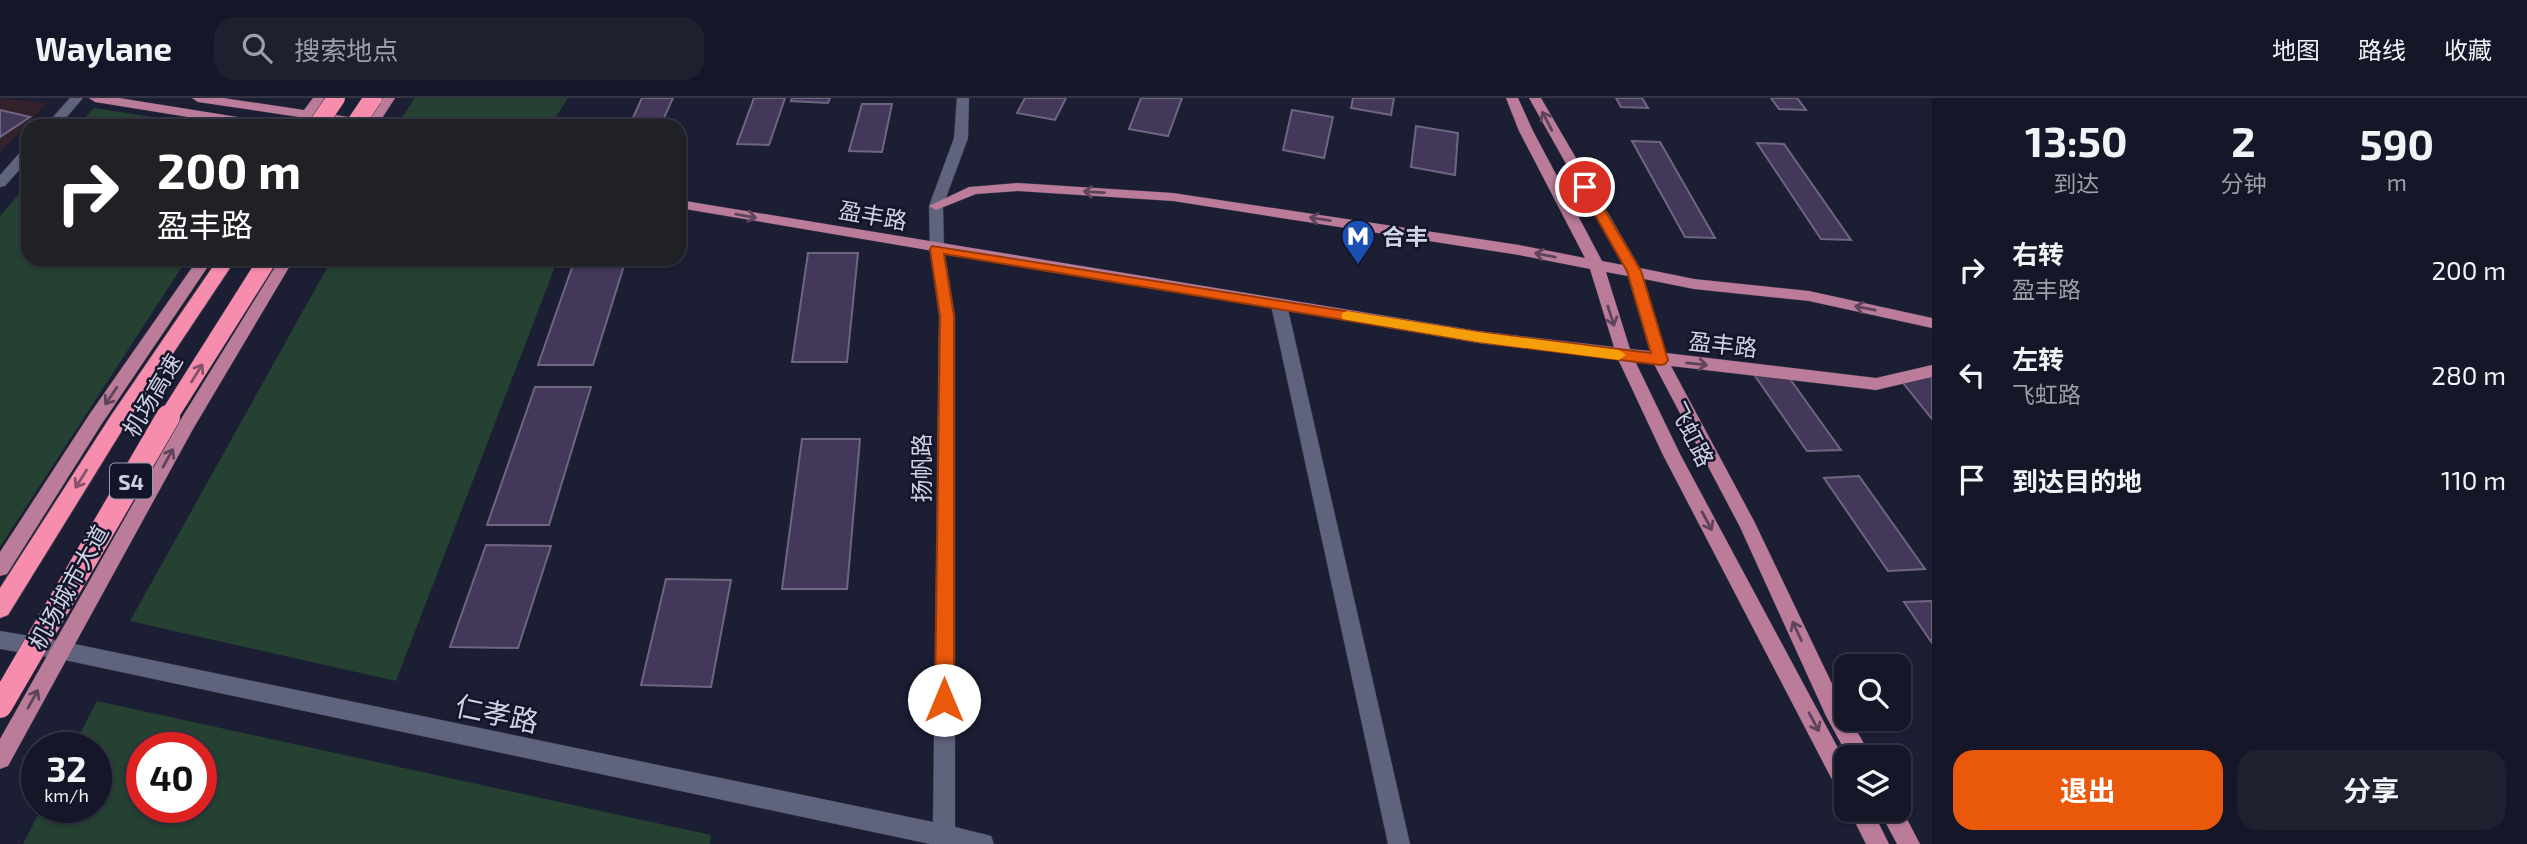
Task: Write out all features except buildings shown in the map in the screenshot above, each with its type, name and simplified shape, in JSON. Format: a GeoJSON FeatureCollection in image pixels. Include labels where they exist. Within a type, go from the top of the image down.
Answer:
{"type":"FeatureCollection","features":[{"type":"Feature","properties":{"kind":"highway"},"geometry":{"type":"LineString","coordinates":[[313,119],[337,98]]}},
{"type":"Feature","properties":{"kind":"highway"},"geometry":{"type":"LineString","coordinates":[[360,119],[373,98]]}},
{"type":"Feature","properties":{"kind":"highway","name":"机场高速"},"geometry":{"type":"LineString","coordinates":[[0,608],[119,419],[222,266]]}},
{"type":"Feature","properties":{"kind":"highway","name":"机场高速"},"geometry":{"type":"LineString","coordinates":[[0,706],[167,419],[264,266]]}},
{"type":"Feature","properties":{"kind":"main road"},"geometry":{"type":"LineString","coordinates":[[95,98],[225,119]]}},
{"type":"Feature","properties":{"kind":"main road"},"geometry":{"type":"LineString","coordinates":[[198,98],[307,119]]}},
{"type":"Feature","properties":{"kind":"main road"},"geometry":{"type":"LineString","coordinates":[[312,119],[319,98]]}},
{"type":"Feature","properties":{"kind":"main road"},"geometry":{"type":"LineString","coordinates":[[375,119],[389,98]]}},
{"type":"Feature","properties":{"kind":"main road","name":"飞虹路"},"geometry":{"type":"LineString","coordinates":[[1512,98],[1525,131],[1596,264],[1623,355],[1672,455],[1834,761]]}},
{"type":"Feature","properties":{"kind":"main road","name":"飞虹路"},"geometry":{"type":"LineString","coordinates":[[1535,98],[1634,271],[1660,360],[1748,526],[1833,709],[1854,745]]}},
{"type":"Feature","properties":{"kind":"main road","name":"盈丰路"},"geometry":{"type":"LineString","coordinates":[[936,206],[974,190],[1018,187],[1173,197],[1519,250],[1694,284],[1809,296],[1932,323]]}},
{"type":"Feature","properties":{"kind":"main road","name":"盈丰路"},"geometry":{"type":"LineString","coordinates":[[686,205],[1478,337],[1876,384],[1932,371]]}},
{"type":"Feature","properties":{"kind":"main road"},"geometry":{"type":"LineString","coordinates":[[0,568],[95,420],[200,266]]}},
{"type":"Feature","properties":{"kind":"main road","name":"机场城市大道"},"geometry":{"type":"LineString","coordinates":[[0,759],[187,424],[283,266]]}},
{"type":"Feature","properties":{"kind":"main road"},"geometry":{"type":"LineString","coordinates":[[1866,822],[1878,844]]}},
{"type":"Feature","properties":{"kind":"main road"},"geometry":{"type":"LineString","coordinates":[[1897,822],[1909,844]]}},
{"type":"Feature","properties":{"kind":"street"},"geometry":{"type":"LineString","coordinates":[[58,119],[77,98]]}},
{"type":"Feature","properties":{"kind":"street","name":"扬帆路"},"geometry":{"type":"LineString","coordinates":[[943,841],[947,316],[937,249],[936,206],[961,138],[963,98]]}},
{"type":"Feature","properties":{"kind":"street"},"geometry":{"type":"LineString","coordinates":[[0,183],[21,160]]}},
{"type":"Feature","properties":{"kind":"street"},"geometry":{"type":"LineString","coordinates":[[1279,305],[1399,844]]}},
{"type":"Feature","properties":{"kind":"street","name":"仁孝路"},"geometry":{"type":"LineString","coordinates":[[0,640],[61,650],[943,841],[983,844]]}},
{"type":"Feature","properties":{"kind":"shaded area"},"geometry":{"type":"Polygon","coordinates":[[[0,98],[47,103],[32,119],[21,119],[21,131],[0,153],[0,98]]]}},
{"type":"Feature","properties":{"kind":"green space"},"geometry":{"type":"Polygon","coordinates":[[[415,98],[568,98],[554,119],[401,119],[415,98]]]}},
{"type":"Feature","properties":{"kind":"green space"},"geometry":{"type":"Polygon","coordinates":[[[94,108],[166,119],[84,119],[94,108]]]}},
{"type":"Feature","properties":{"kind":"green space"},"geometry":{"type":"Polygon","coordinates":[[[21,192],[21,266],[182,266],[0,547],[0,216],[21,192]]]}},
{"type":"Feature","properties":{"kind":"green space"},"geometry":{"type":"Polygon","coordinates":[[[328,266],[555,266],[396,681],[130,621],[328,266]]]}},
{"type":"Feature","properties":{"kind":"green space"},"geometry":{"type":"Polygon","coordinates":[[[97,701],[711,835],[710,844],[23,844],[34,823],[112,823],[112,732],[81,732],[97,701]]]}},
{"type":"Feature","properties":{"kind":"slow traffic"},"geometry":{"type":"LineString","coordinates":[[1347,316],[1478,337],[1619,355]]}},
{"type":"Feature","properties":{"kind":"place","name":"合丰"},"geometry":{"type":"Point","coordinates":[1358,266]}},
{"type":"Feature","properties":{"kind":"route"},"geometry":{"type":"LineString","coordinates":[[944,700],[947,316],[937,249],[1478,337],[1660,360],[1634,271],[1585,187]]}}]}
